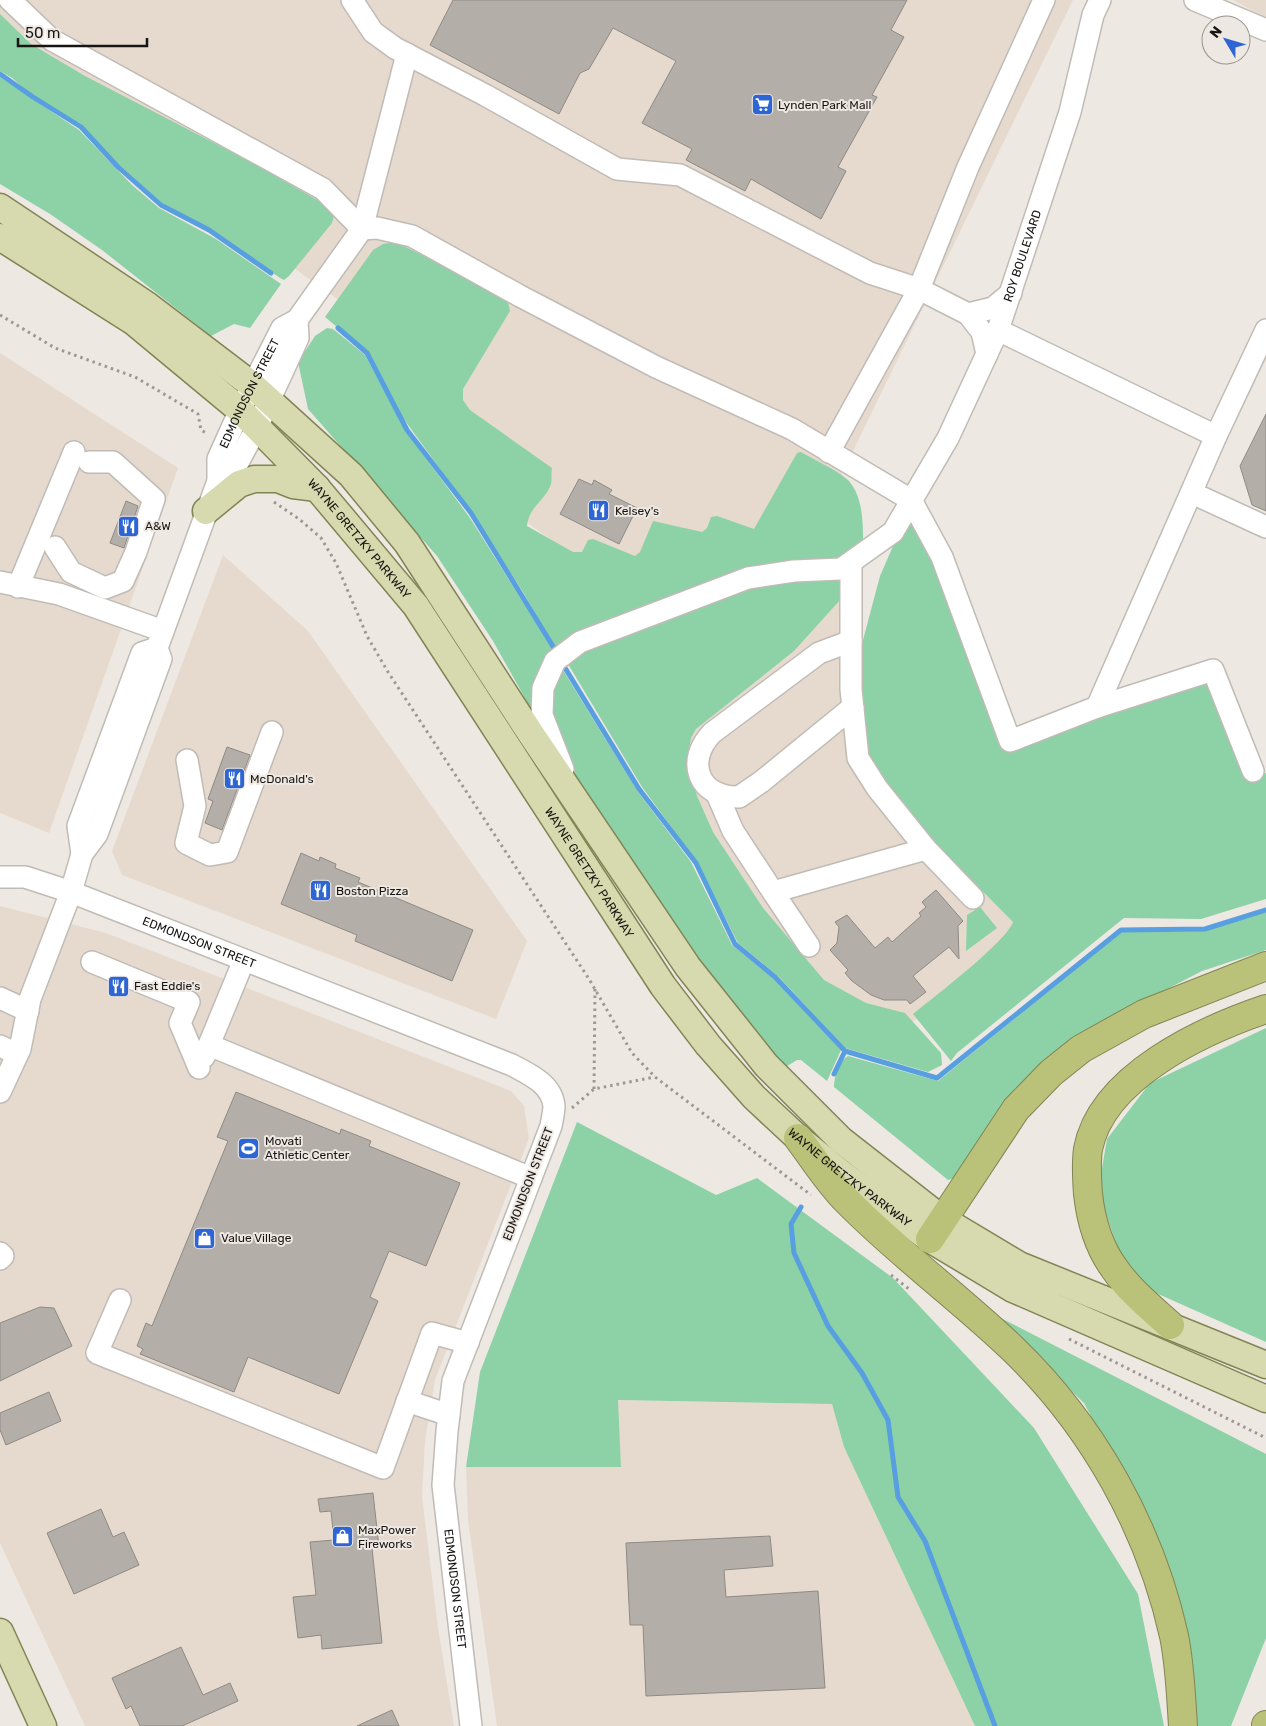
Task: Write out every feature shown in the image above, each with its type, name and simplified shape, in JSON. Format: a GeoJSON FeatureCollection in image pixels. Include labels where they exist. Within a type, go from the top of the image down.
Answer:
{"type":"FeatureCollection","features":[{"type":"Feature","properties":{"kind":"highway"},"geometry":{"type":"LineString","coordinates":[[936,1229],[1016,1109],[1050,1073],[1081,1048],[1144,1014],[1266,966]]}},
{"type":"Feature","properties":{"kind":"highway"},"geometry":{"type":"LineString","coordinates":[[1170,1324],[1138,1296],[1114,1268],[1100,1244],[1090,1220],[1087,1184],[1088,1148],[1108,1106],[1132,1080],[1199,1035],[1266,1009]]}},
{"type":"Feature","properties":{"kind":"highway"},"geometry":{"type":"LineString","coordinates":[[798,1138],[846,1200],[1014,1350],[1074,1418],[1108,1469],[1143,1536],[1165,1602],[1174,1637],[1180,1678],[1183,1726]]}},
{"type":"Feature","properties":{"kind":"main road","name":"WAYNE GRETZKY PARKWAY"},"geometry":{"type":"LineString","coordinates":[[0,208],[147,305],[260,393],[351,475],[407,543],[576,802],[688,967],[766,1065],[841,1140],[936,1229],[1018,1265],[1170,1324],[1266,1365]]}},
{"type":"Feature","properties":{"kind":"main road","name":"WAYNE GRETZKY PARKWAY"},"geometry":{"type":"LineString","coordinates":[[0,237],[134,322],[249,419],[317,488],[416,606],[663,986],[708,1045],[754,1097],[798,1138],[936,1229],[1013,1289],[1266,1399]]}},
{"type":"Feature","properties":{"kind":"main road"},"geometry":{"type":"LineString","coordinates":[[206,511],[239,484],[254,479],[278,479],[293,485],[317,488]]}},
{"type":"Feature","properties":{"kind":"main road"},"geometry":{"type":"LineString","coordinates":[[0,1632],[43,1726]]}},
{"type":"Feature","properties":{"kind":"street"},"geometry":{"type":"LineString","coordinates":[[10,0],[52,40],[322,189],[362,229],[377,228],[412,236],[520,296],[656,367],[792,428],[911,500],[942,557],[1010,742],[1097,707],[1213,670],[1254,772]]}},
{"type":"Feature","properties":{"kind":"street"},"geometry":{"type":"LineString","coordinates":[[352,0],[373,32],[407,54],[617,168],[680,174],[870,273],[919,289],[968,314],[982,332],[987,354]]}},
{"type":"Feature","properties":{"kind":"street"},"geometry":{"type":"LineString","coordinates":[[829,452],[919,289],[968,167],[1044,0]]}},
{"type":"Feature","properties":{"kind":"street","name":"ROY BOULEVARD"},"geometry":{"type":"LineString","coordinates":[[850,564],[893,532],[948,438],[998,330],[1070,112],[1093,15],[1100,0]]}},
{"type":"Feature","properties":{"kind":"street"},"geometry":{"type":"LineString","coordinates":[[1195,0],[1266,30]]}},
{"type":"Feature","properties":{"kind":"street"},"geometry":{"type":"LineString","coordinates":[[362,229],[407,54]]}},
{"type":"Feature","properties":{"kind":"street","name":"EDMONDSON STREET"},"geometry":{"type":"LineString","coordinates":[[71,892],[82,854],[97,834],[161,659],[160,640],[218,480],[218,459],[249,419],[260,393],[298,338],[297,320],[362,229]]}},
{"type":"Feature","properties":{"kind":"street"},"geometry":{"type":"LineString","coordinates":[[968,314],[994,308],[1011,293]]}},
{"type":"Feature","properties":{"kind":"street"},"geometry":{"type":"LineString","coordinates":[[998,330],[1216,436]]}},
{"type":"Feature","properties":{"kind":"street"},"geometry":{"type":"LineString","coordinates":[[1097,707],[1216,436],[1266,330]]}},
{"type":"Feature","properties":{"kind":"street"},"geometry":{"type":"LineString","coordinates":[[55,547],[71,572],[105,588],[122,581],[136,552],[154,499],[113,462],[82,457],[9,584],[59,594],[160,640]]}},
{"type":"Feature","properties":{"kind":"street"},"geometry":{"type":"LineString","coordinates":[[1192,493],[1266,526]]}},
{"type":"Feature","properties":{"kind":"street"},"geometry":{"type":"LineString","coordinates":[[576,802],[542,715],[543,688],[555,661],[580,642],[748,578],[794,571],[841,569],[850,564],[852,707],[858,758],[877,788],[926,849],[973,898]]}},
{"type":"Feature","properties":{"kind":"street"},"geometry":{"type":"LineString","coordinates":[[851,641],[819,653],[712,733],[704,742],[697,761],[698,771],[706,786],[717,794],[739,797],[852,707]]}},
{"type":"Feature","properties":{"kind":"street"},"geometry":{"type":"LineString","coordinates":[[186,760],[195,806],[186,843],[210,855],[227,852],[272,732]]}},
{"type":"Feature","properties":{"kind":"street"},"geometry":{"type":"LineString","coordinates":[[717,794],[733,831],[809,946]]}},
{"type":"Feature","properties":{"kind":"street"},"geometry":{"type":"LineString","coordinates":[[773,892],[926,849]]}},
{"type":"Feature","properties":{"kind":"street","name":"EDMONDSON STREET"},"geometry":{"type":"LineString","coordinates":[[0,877],[25,878],[71,892],[512,1065],[548,1089],[554,1105],[551,1126],[453,1381],[443,1485],[471,1726]]}},
{"type":"Feature","properties":{"kind":"street"},"geometry":{"type":"LineString","coordinates":[[0,1092],[9,1050],[28,1011],[30,999],[71,892]]}},
{"type":"Feature","properties":{"kind":"street"},"geometry":{"type":"LineString","coordinates":[[92,962],[189,1002],[180,1023],[199,1068],[244,960]]}},
{"type":"Feature","properties":{"kind":"street"},"geometry":{"type":"LineString","coordinates":[[0,998],[28,1011]]}},
{"type":"Feature","properties":{"kind":"street"},"geometry":{"type":"LineString","coordinates":[[209,1044],[531,1178]]}},
{"type":"Feature","properties":{"kind":"street"},"geometry":{"type":"LineString","coordinates":[[0,1253],[3,1256],[0,1259]]}},
{"type":"Feature","properties":{"kind":"street"},"geometry":{"type":"LineString","coordinates":[[120,1300],[97,1353],[383,1468],[432,1333],[468,1343]]}},
{"type":"Feature","properties":{"kind":"street"},"geometry":{"type":"LineString","coordinates":[[407,1401],[449,1415]]}},
{"type":"Feature","properties":{"kind":"path"},"geometry":{"type":"LineString","coordinates":[[594,1089],[595,988]]}},
{"type":"Feature","properties":{"kind":"path"},"geometry":{"type":"LineString","coordinates":[[551,1126],[594,1089],[655,1077]]}},
{"type":"Feature","properties":{"kind":"shaded area","name":"Lynden Park Mall"},"geometry":{"type":"Polygon","coordinates":[[[0,0],[1073,0],[829,500],[612,583],[529,524],[449,379],[0,58],[0,0]]]}},
{"type":"Feature","properties":{"kind":"shaded area"},"geometry":{"type":"Polygon","coordinates":[[[1233,0],[1266,0],[1266,18],[1233,0]]]}},
{"type":"Feature","properties":{"kind":"shaded area"},"geometry":{"type":"Polygon","coordinates":[[[0,353],[178,468],[49,833],[0,813],[0,353]]]}},
{"type":"Feature","properties":{"kind":"shaded area"},"geometry":{"type":"Polygon","coordinates":[[[223,555],[308,631],[527,941],[496,1019],[122,875],[112,851],[223,555]]]}},
{"type":"Feature","properties":{"kind":"shaded area"},"geometry":{"type":"Polygon","coordinates":[[[838,594],[878,758],[1026,930],[882,1047],[792,952],[656,761],[838,594]]]}},
{"type":"Feature","properties":{"kind":"shaded area"},"geometry":{"type":"Polygon","coordinates":[[[0,906],[106,933],[511,1091],[524,1106],[529,1138],[435,1380],[425,1441],[422,1496],[438,1628],[454,1726],[85,1726],[0,1543],[0,906]]]}},
{"type":"Feature","properties":{"kind":"shaded area"},"geometry":{"type":"Polygon","coordinates":[[[617,1400],[832,1404],[844,1447],[975,1726],[497,1726],[468,1520],[466,1467],[621,1467],[617,1400]]]}},
{"type":"Feature","properties":{"kind":"green space"},"geometry":{"type":"Polygon","coordinates":[[[0,14],[31,44],[85,76],[251,162],[319,201],[334,216],[332,223],[289,276],[284,280],[280,278],[217,233],[161,202],[120,166],[82,126],[33,96],[12,78],[0,71],[0,14]]]}},
{"type":"Feature","properties":{"kind":"green space"},"geometry":{"type":"Polygon","coordinates":[[[0,77],[79,130],[132,185],[159,208],[216,239],[281,284],[250,328],[234,324],[211,336],[102,250],[50,214],[0,184],[0,77]]]}},
{"type":"Feature","properties":{"kind":"green space"},"geometry":{"type":"Polygon","coordinates":[[[396,242],[507,298],[510,311],[463,389],[463,400],[470,410],[552,468],[549,490],[534,508],[528,519],[527,526],[573,552],[582,552],[588,540],[593,539],[635,556],[640,552],[653,521],[702,532],[707,528],[711,517],[717,516],[754,529],[797,453],[801,452],[838,473],[848,480],[853,487],[862,512],[863,547],[848,563],[761,574],[555,648],[523,592],[462,499],[403,418],[368,353],[325,317],[373,250],[383,244],[396,242]]]}},
{"type":"Feature","properties":{"kind":"green space"},"geometry":{"type":"Polygon","coordinates":[[[327,328],[333,329],[365,355],[405,430],[470,518],[555,653],[535,710],[531,709],[493,641],[437,556],[308,409],[298,362],[315,336],[327,328]]]}},
{"type":"Feature","properties":{"kind":"green space"},"geometry":{"type":"Polygon","coordinates":[[[910,507],[1008,741],[1210,676],[1257,776],[1266,773],[1266,899],[1201,919],[1124,918],[957,1053],[951,1061],[913,1014],[984,955],[1008,931],[1013,922],[932,840],[868,761],[858,659],[880,576],[910,507]]]}},
{"type":"Feature","properties":{"kind":"green space"},"geometry":{"type":"Polygon","coordinates":[[[847,575],[841,599],[794,651],[696,729],[691,738],[687,762],[697,796],[713,832],[763,908],[824,980],[866,1003],[905,1013],[941,1053],[942,1065],[928,1072],[845,1048],[779,977],[738,943],[697,862],[642,787],[568,664],[570,652],[723,590],[847,575]]]}},
{"type":"Feature","properties":{"kind":"green space"},"geometry":{"type":"Polygon","coordinates":[[[561,667],[638,792],[691,862],[732,945],[774,979],[841,1050],[827,1081],[801,1060],[797,1060],[784,1068],[695,960],[572,772],[547,716],[547,690],[561,667]]]}},
{"type":"Feature","properties":{"kind":"green space"},"geometry":{"type":"Polygon","coordinates":[[[980,907],[997,928],[966,951],[967,915],[980,907]]]}},
{"type":"Feature","properties":{"kind":"green space"},"geometry":{"type":"Polygon","coordinates":[[[1266,912],[1266,950],[1202,971],[1086,1031],[961,1176],[948,1180],[834,1087],[838,1070],[848,1056],[938,1081],[1121,932],[1204,931],[1266,912]]]}},
{"type":"Feature","properties":{"kind":"green space"},"geometry":{"type":"Polygon","coordinates":[[[1266,1028],[1266,1342],[1156,1293],[1122,1261],[1098,1191],[1107,1139],[1150,1083],[1266,1028]]]}},
{"type":"Feature","properties":{"kind":"green space"},"geometry":{"type":"Polygon","coordinates":[[[577,1122],[716,1195],[757,1178],[893,1278],[1034,1428],[1138,1594],[1164,1726],[975,1726],[844,1447],[832,1404],[618,1400],[621,1467],[466,1467],[480,1372],[577,1122]]]}},
{"type":"Feature","properties":{"kind":"green space"},"geometry":{"type":"Polygon","coordinates":[[[989,1312],[1266,1454],[1266,1638],[1231,1726],[1188,1726],[1137,1505],[1084,1403],[989,1312]]]}},
{"type":"Feature","properties":{"kind":"building","name":"Lynden Park Mall"},"geometry":{"type":"Polygon","coordinates":[[[453,0],[907,0],[891,30],[904,37],[872,95],[877,97],[838,167],[846,171],[821,219],[751,179],[745,191],[686,160],[692,149],[642,123],[676,61],[613,28],[589,69],[580,73],[559,114],[430,45],[453,0]]]}},
{"type":"Feature","properties":{"kind":"building"},"geometry":{"type":"Polygon","coordinates":[[[1266,414],[1266,511],[1252,505],[1240,466],[1266,414]]]}},
{"type":"Feature","properties":{"kind":"building","name":"Kelsey's"},"geometry":{"type":"Polygon","coordinates":[[[579,479],[592,485],[594,480],[612,490],[609,494],[637,508],[619,544],[560,514],[579,479]]]}},
{"type":"Feature","properties":{"kind":"building","name":"A&W"},"geometry":{"type":"Polygon","coordinates":[[[126,501],[138,506],[124,548],[110,543],[126,501]]]}},
{"type":"Feature","properties":{"kind":"building","name":"McDonald's"},"geometry":{"type":"Polygon","coordinates":[[[227,747],[250,755],[222,830],[205,823],[213,801],[208,799],[227,747]]]}},
{"type":"Feature","properties":{"kind":"building"},"geometry":{"type":"Polygon","coordinates":[[[301,853],[319,861],[320,857],[336,864],[335,868],[360,878],[358,882],[473,930],[452,981],[355,941],[357,935],[281,904],[301,853]]]}},
{"type":"Feature","properties":{"kind":"building"},"geometry":{"type":"Polygon","coordinates":[[[936,890],[963,921],[958,926],[959,959],[949,947],[913,976],[926,992],[910,1004],[907,1000],[884,1000],[871,995],[852,981],[845,973],[848,970],[830,950],[837,943],[839,927],[835,922],[847,915],[875,948],[888,937],[892,942],[921,916],[919,913],[926,907],[922,902],[936,890]]]}},
{"type":"Feature","properties":{"kind":"building"},"geometry":{"type":"Polygon","coordinates":[[[236,1092],[340,1134],[341,1129],[371,1141],[369,1146],[460,1183],[426,1266],[389,1251],[370,1297],[378,1301],[339,1394],[248,1357],[234,1392],[140,1354],[143,1349],[137,1346],[146,1323],[152,1326],[228,1141],[217,1137],[236,1092]]]}},
{"type":"Feature","properties":{"kind":"building"},"geometry":{"type":"Polygon","coordinates":[[[40,1307],[54,1308],[72,1346],[0,1381],[0,1323],[40,1307]]]}},
{"type":"Feature","properties":{"kind":"building"},"geometry":{"type":"Polygon","coordinates":[[[49,1392],[61,1421],[6,1445],[0,1430],[0,1413],[49,1392]]]}},
{"type":"Feature","properties":{"kind":"building"},"geometry":{"type":"Polygon","coordinates":[[[373,1493],[379,1547],[372,1548],[382,1643],[322,1649],[321,1635],[298,1638],[293,1597],[316,1595],[310,1542],[334,1540],[331,1511],[320,1512],[318,1499],[373,1493]]]}},
{"type":"Feature","properties":{"kind":"building"},"geometry":{"type":"Polygon","coordinates":[[[101,1509],[113,1537],[124,1532],[139,1565],[74,1594],[47,1533],[101,1509]]]}},
{"type":"Feature","properties":{"kind":"building"},"geometry":{"type":"Polygon","coordinates":[[[770,1536],[773,1566],[724,1570],[726,1597],[818,1591],[825,1688],[646,1696],[643,1625],[630,1625],[626,1543],[770,1536]]]}},
{"type":"Feature","properties":{"kind":"building"},"geometry":{"type":"Polygon","coordinates":[[[181,1647],[203,1695],[230,1683],[238,1701],[182,1726],[140,1726],[131,1706],[126,1709],[112,1678],[181,1647]]]}},
{"type":"Feature","properties":{"kind":"building"},"geometry":{"type":"Polygon","coordinates":[[[392,1710],[399,1726],[357,1726],[392,1710]]]}},
{"type":"Feature","properties":{"kind":"waterway"},"geometry":{"type":"LineString","coordinates":[[0,74],[81,127],[118,167],[161,205],[209,230],[271,273]]}},
{"type":"Feature","properties":{"kind":"waterway"},"geometry":{"type":"LineString","coordinates":[[338,328],[367,353],[407,430],[471,513],[557,653]]}},
{"type":"Feature","properties":{"kind":"waterway"},"geometry":{"type":"LineString","coordinates":[[562,663],[639,789],[696,863],[735,944],[775,977],[845,1051],[937,1078],[1121,930],[1205,929],[1266,910]]}},
{"type":"Feature","properties":{"kind":"waterway"},"geometry":{"type":"LineString","coordinates":[[834,1074],[845,1051]]}},
{"type":"Feature","properties":{"kind":"waterway"},"geometry":{"type":"LineString","coordinates":[[801,1207],[791,1224],[794,1253],[828,1326],[862,1373],[888,1420],[898,1497],[925,1541],[995,1726]]}},
{"type":"Feature","properties":{"kind":"place","name":"Lynden Park Mall"},"geometry":{"type":"Point","coordinates":[762,105]}},
{"type":"Feature","properties":{"kind":"place","name":"Kelsey's"},"geometry":{"type":"Point","coordinates":[599,511]}},
{"type":"Feature","properties":{"kind":"place","name":"A&W"},"geometry":{"type":"Point","coordinates":[129,526]}},
{"type":"Feature","properties":{"kind":"place","name":"McDonald's"},"geometry":{"type":"Point","coordinates":[234,779]}},
{"type":"Feature","properties":{"kind":"place","name":"Boston Pizza"},"geometry":{"type":"Point","coordinates":[320,891]}},
{"type":"Feature","properties":{"kind":"place","name":"Fast Eddie's"},"geometry":{"type":"Point","coordinates":[118,986]}},
{"type":"Feature","properties":{"kind":"place","name":"Movati Athletic Center"},"geometry":{"type":"Point","coordinates":[249,1148]}},
{"type":"Feature","properties":{"kind":"place","name":"Value Village"},"geometry":{"type":"Point","coordinates":[205,1238]}},
{"type":"Feature","properties":{"kind":"place","name":"MaxPower Fireworks"},"geometry":{"type":"Point","coordinates":[342,1537]}}]}
